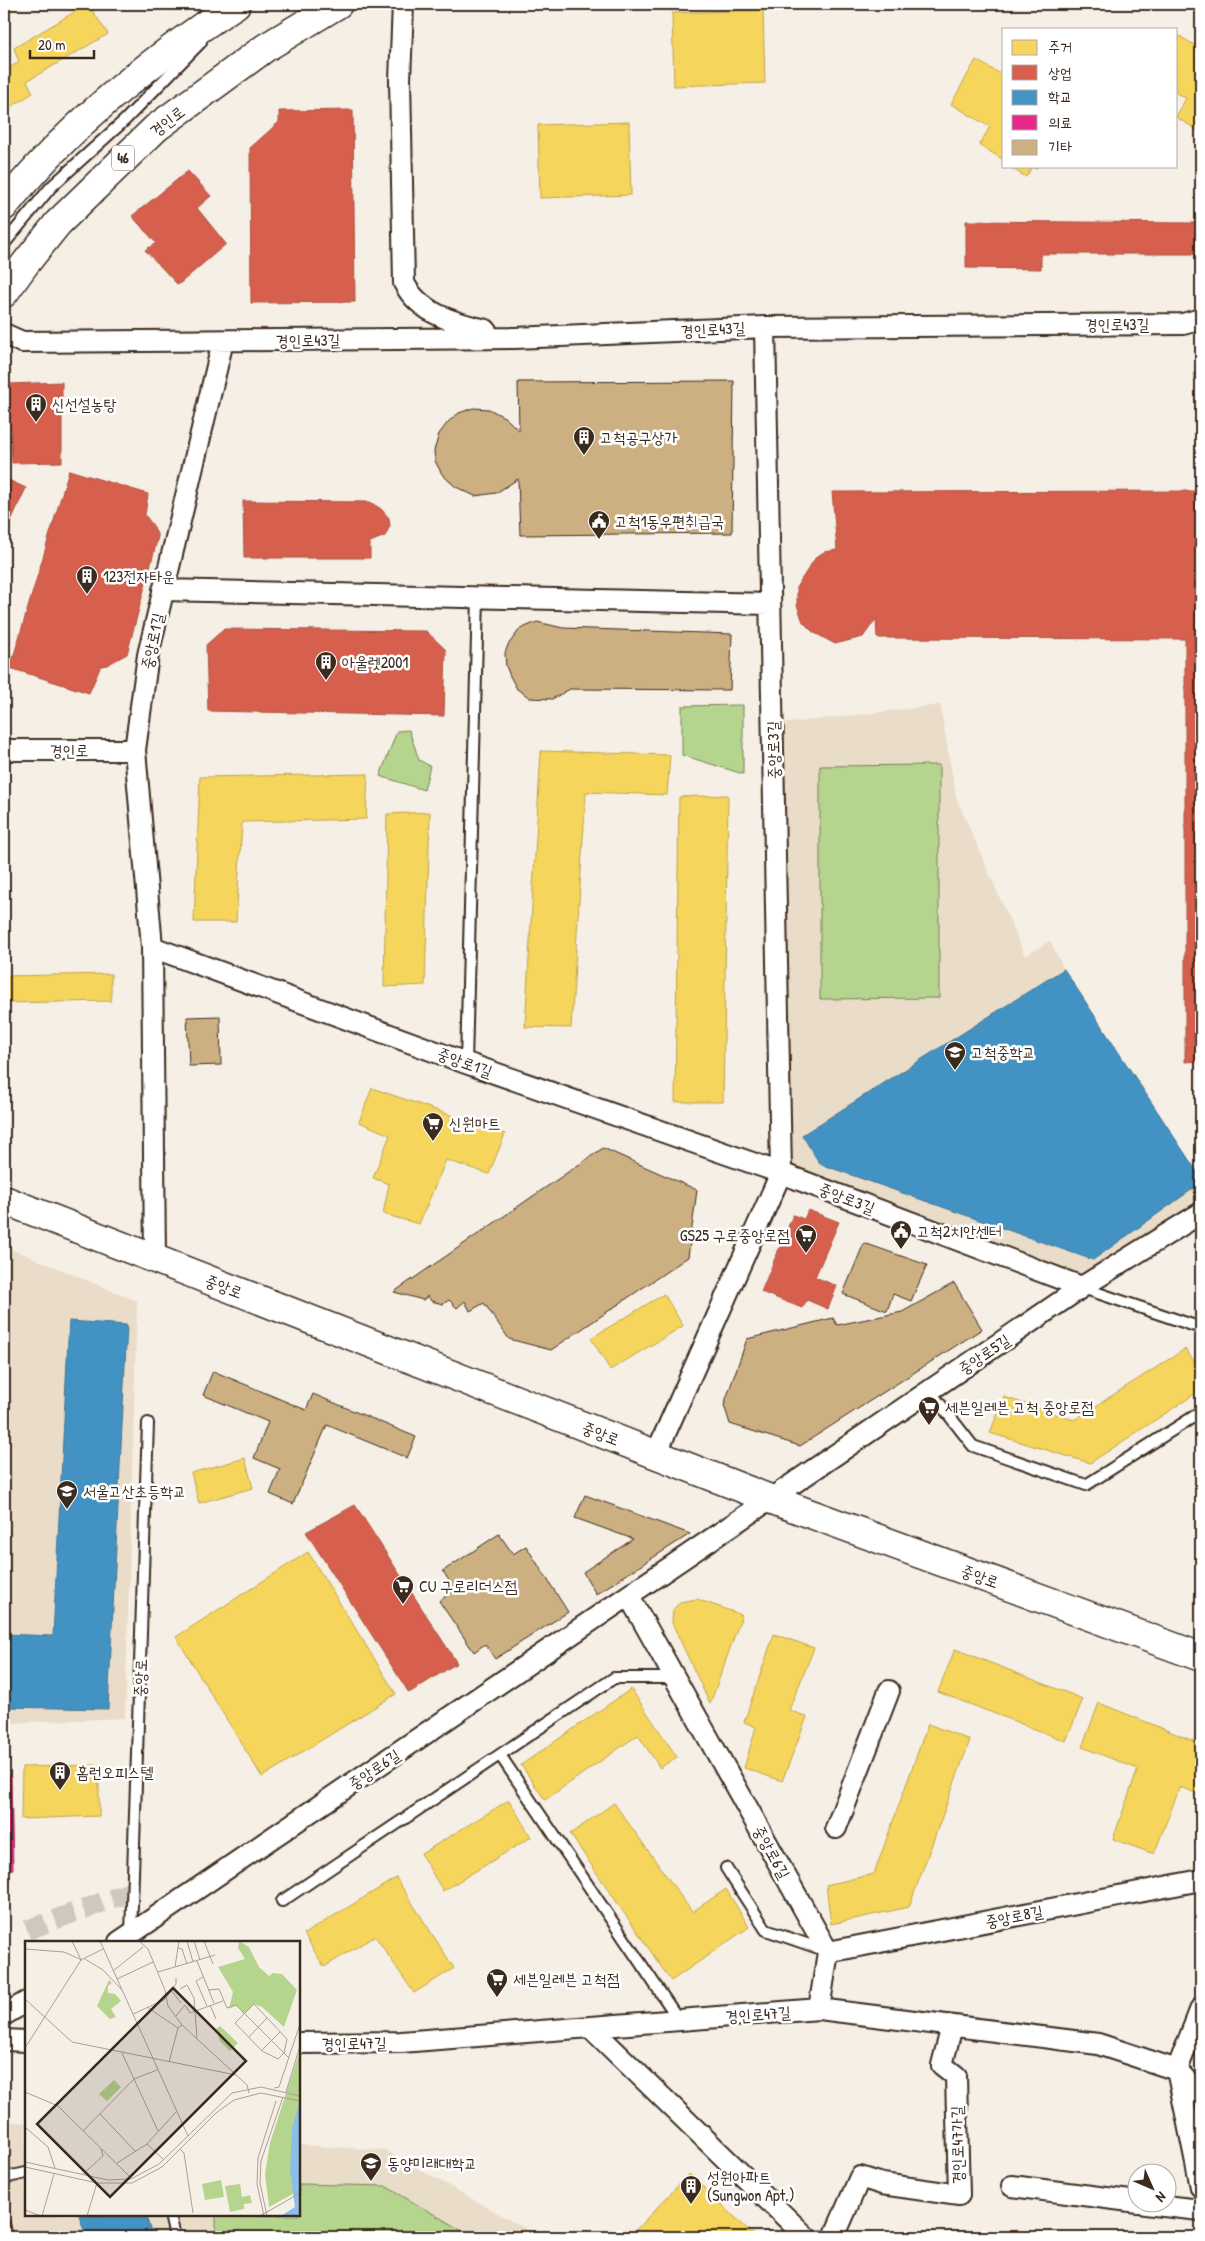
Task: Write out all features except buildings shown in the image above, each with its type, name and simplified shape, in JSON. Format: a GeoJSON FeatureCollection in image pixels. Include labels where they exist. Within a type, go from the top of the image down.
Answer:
{"type":"FeatureCollection","features":[{"type":"Feature","properties":{"kind":"main road","name":"경인로"},"geometry":{"type":"LineString","coordinates":[[4,294],[58,223],[120,160],[156,128],[265,48],[338,4]]}},
{"type":"Feature","properties":{"kind":"main road"},"geometry":{"type":"LineString","coordinates":[[4,206],[19,187],[59,145],[115,92],[231,5]]}},
{"type":"Feature","properties":{"kind":"main road","name":"중앙로"},"geometry":{"type":"LineString","coordinates":[[4,1200],[770,1499],[1201,1657]]}},
{"type":"Feature","properties":{"kind":"street"},"geometry":{"type":"LineString","coordinates":[[403,4],[400,80],[404,283],[410,295],[429,310],[450,321],[515,338]]}},
{"type":"Feature","properties":{"kind":"street","name":"경인로43길"},"geometry":{"type":"LineString","coordinates":[[4,334],[22,342],[515,338],[765,326],[1183,324],[1201,319]]}},
{"type":"Feature","properties":{"kind":"street","name":"중앙로3길"},"geometry":{"type":"LineString","coordinates":[[656,1454],[781,1173],[765,326]]}},
{"type":"Feature","properties":{"kind":"street","name":"중앙로1길"},"geometry":{"type":"LineString","coordinates":[[155,1259],[152,947],[135,750],[148,656],[223,341]]}},
{"type":"Feature","properties":{"kind":"street"},"geometry":{"type":"LineString","coordinates":[[163,590],[770,604]]}},
{"type":"Feature","properties":{"kind":"street","name":"경인로"},"geometry":{"type":"LineString","coordinates":[[4,750],[135,750]]}},
{"type":"Feature","properties":{"kind":"street","name":"중앙로1길"},"geometry":{"type":"LineString","coordinates":[[152,947],[466,1063],[781,1173]]}},
{"type":"Feature","properties":{"kind":"street","name":"중앙로3길"},"geometry":{"type":"LineString","coordinates":[[781,1173],[1082,1287]]}},
{"type":"Feature","properties":{"kind":"street","name":"중앙로5길"},"geometry":{"type":"LineString","coordinates":[[770,1499],[1082,1287],[1201,1213]]}},
{"type":"Feature","properties":{"kind":"street","name":"중앙로6길"},"geometry":{"type":"LineString","coordinates":[[125,1938],[770,1499]]}},
{"type":"Feature","properties":{"kind":"street","name":"중앙로6길"},"geometry":{"type":"LineString","coordinates":[[629,1596],[828,1952]]}},
{"type":"Feature","properties":{"kind":"street"},"geometry":{"type":"LineString","coordinates":[[836,1828],[889,1691]]}},
{"type":"Feature","properties":{"kind":"street","name":"중앙로8길"},"geometry":{"type":"LineString","coordinates":[[828,1952],[1201,1880]]}},
{"type":"Feature","properties":{"kind":"street"},"geometry":{"type":"LineString","coordinates":[[819,2009],[828,1952]]}},
{"type":"Feature","properties":{"kind":"street"},"geometry":{"type":"LineString","coordinates":[[4,2015],[25,2003]]}},
{"type":"Feature","properties":{"kind":"street"},"geometry":{"type":"LineString","coordinates":[[1201,2008],[1177,2070],[1201,2187]]}},
{"type":"Feature","properties":{"kind":"street","name":"경인로47길"},"geometry":{"type":"LineString","coordinates":[[300,2044],[401,2042],[819,2009],[1098,2044],[1177,2070],[1201,2096]]}},
{"type":"Feature","properties":{"kind":"street","name":"경인로47가길"},"geometry":{"type":"LineString","coordinates":[[834,2237],[860,2177],[882,2184],[958,2195],[956,2076],[942,2065],[952,2026]]}},
{"type":"Feature","properties":{"kind":"street"},"geometry":{"type":"LineString","coordinates":[[590,2027],[806,2237]]}},
{"type":"Feature","properties":{"kind":"street"},"geometry":{"type":"LineString","coordinates":[[4,2040],[25,2041]]}},
{"type":"Feature","properties":{"kind":"street"},"geometry":{"type":"LineString","coordinates":[[1012,2186],[1128,2201]]}},
{"type":"Feature","properties":{"kind":"street"},"geometry":{"type":"LineString","coordinates":[[1178,2208],[1201,2210]]}},
{"type":"Feature","properties":{"kind":"lane"},"geometry":{"type":"LineString","coordinates":[[265,48],[319,4]]}},
{"type":"Feature","properties":{"kind":"lane"},"geometry":{"type":"LineString","coordinates":[[4,244],[51,187],[125,120],[231,5]]}},
{"type":"Feature","properties":{"kind":"lane"},"geometry":{"type":"LineString","coordinates":[[466,1063],[478,597]]}},
{"type":"Feature","properties":{"kind":"lane"},"geometry":{"type":"LineString","coordinates":[[1082,1287],[1201,1328]]}},
{"type":"Feature","properties":{"kind":"lane"},"geometry":{"type":"LineString","coordinates":[[930,1390],[973,1446],[1086,1485],[1201,1412]]}},
{"type":"Feature","properties":{"kind":"lane","name":"중앙로"},"geometry":{"type":"LineString","coordinates":[[125,1938],[148,1423]]}},
{"type":"Feature","properties":{"kind":"lane"},"geometry":{"type":"LineString","coordinates":[[282,1901],[614,1678],[675,1678]]}},
{"type":"Feature","properties":{"kind":"lane"},"geometry":{"type":"LineString","coordinates":[[500,1755],[679,2020]]}},
{"type":"Feature","properties":{"kind":"lane"},"geometry":{"type":"LineString","coordinates":[[726,1868],[766,1930],[828,1952]]}},
{"type":"Feature","properties":{"kind":"lane"},"geometry":{"type":"LineString","coordinates":[[4,2178],[25,2173]]}},
{"type":"Feature","properties":{"kind":"lane"},"geometry":{"type":"LineString","coordinates":[[170,2216],[175,2237]]}},
{"type":"Feature","properties":{"kind":"lane"},"geometry":{"type":"LineString","coordinates":[[4,2224],[7,2237]]}},
{"type":"Feature","properties":{"kind":"shaded area","name":"고척중학교"},"geometry":{"type":"Polygon","coordinates":[[[940,705],[956,797],[1025,956],[1050,941],[1064,969],[1201,1178],[1201,1213],[1082,1287],[781,1173],[772,725],[940,705]]]}},
{"type":"Feature","properties":{"kind":"shaded area","name":"서울고산초등학교"},"geometry":{"type":"Polygon","coordinates":[[[4,1246],[137,1301],[125,1718],[4,1723],[4,1246]]]}},
{"type":"Feature","properties":{"kind":"shaded area","name":"동양미래대학교"},"geometry":{"type":"Polygon","coordinates":[[[4,2121],[25,2123],[25,2216],[300,2216],[300,2145],[385,2150],[540,2237],[4,2237],[4,2121]]]}},
{"type":"Feature","properties":{"kind":"green space"},"geometry":{"type":"Polygon","coordinates":[[[743,705],[743,774],[682,755],[682,706],[743,705]]]}},
{"type":"Feature","properties":{"kind":"green space"},"geometry":{"type":"Polygon","coordinates":[[[409,730],[419,760],[430,766],[424,790],[380,776],[397,731],[409,730]]]}},
{"type":"Feature","properties":{"kind":"green space"},"geometry":{"type":"Polygon","coordinates":[[[939,765],[939,998],[820,999],[820,766],[939,765]]]}},
{"type":"Feature","properties":{"kind":"green space"},"geometry":{"type":"Polygon","coordinates":[[[300,2184],[385,2186],[473,2237],[216,2237],[216,2216],[300,2216],[300,2184]]]}},
{"type":"Feature","properties":{"kind":"tunnel"},"geometry":{"type":"LineString","coordinates":[[27,1930],[133,1891]]}},
{"type":"Feature","properties":{"kind":"place","name":"신선설농탕"},"geometry":{"type":"Point","coordinates":[36,423]}},
{"type":"Feature","properties":{"kind":"place","name":"고척공구상가"},"geometry":{"type":"Point","coordinates":[584,456]}},
{"type":"Feature","properties":{"kind":"place","name":"고척1동우편취급국"},"geometry":{"type":"Point","coordinates":[599,540]}},
{"type":"Feature","properties":{"kind":"place","name":"123전자타운"},"geometry":{"type":"Point","coordinates":[87,595]}},
{"type":"Feature","properties":{"kind":"place","name":"아울렛2001"},"geometry":{"type":"Point","coordinates":[326,681]}},
{"type":"Feature","properties":{"kind":"place","name":"고척중학교"},"geometry":{"type":"Point","coordinates":[955,1071]}},
{"type":"Feature","properties":{"kind":"place","name":"신원마트"},"geometry":{"type":"Point","coordinates":[433,1142]}},
{"type":"Feature","properties":{"kind":"place","name":"고척2치안센터"},"geometry":{"type":"Point","coordinates":[901,1250]}},
{"type":"Feature","properties":{"kind":"place","name":"GS25 구로중앙로점"},"geometry":{"type":"Point","coordinates":[806,1254]}},
{"type":"Feature","properties":{"kind":"place","name":"세븐일레븐 고척 중앙로점"},"geometry":{"type":"Point","coordinates":[929,1426]}},
{"type":"Feature","properties":{"kind":"place","name":"서울고산초등학교"},"geometry":{"type":"Point","coordinates":[67,1510]}},
{"type":"Feature","properties":{"kind":"place","name":"CU 구로리더스점"},"geometry":{"type":"Point","coordinates":[403,1605]}},
{"type":"Feature","properties":{"kind":"place","name":"홈런오피스텔"},"geometry":{"type":"Point","coordinates":[60,1791]}},
{"type":"Feature","properties":{"kind":"place","name":"세븐일레븐 고척점"},"geometry":{"type":"Point","coordinates":[497,1998]}},
{"type":"Feature","properties":{"kind":"place","name":"동양미래대학교"},"geometry":{"type":"Point","coordinates":[371,2182]}},
{"type":"Feature","properties":{"kind":"place","name":"성원아파트 (Sungwon Apt.)"},"geometry":{"type":"Point","coordinates":[691,2205]}}]}
